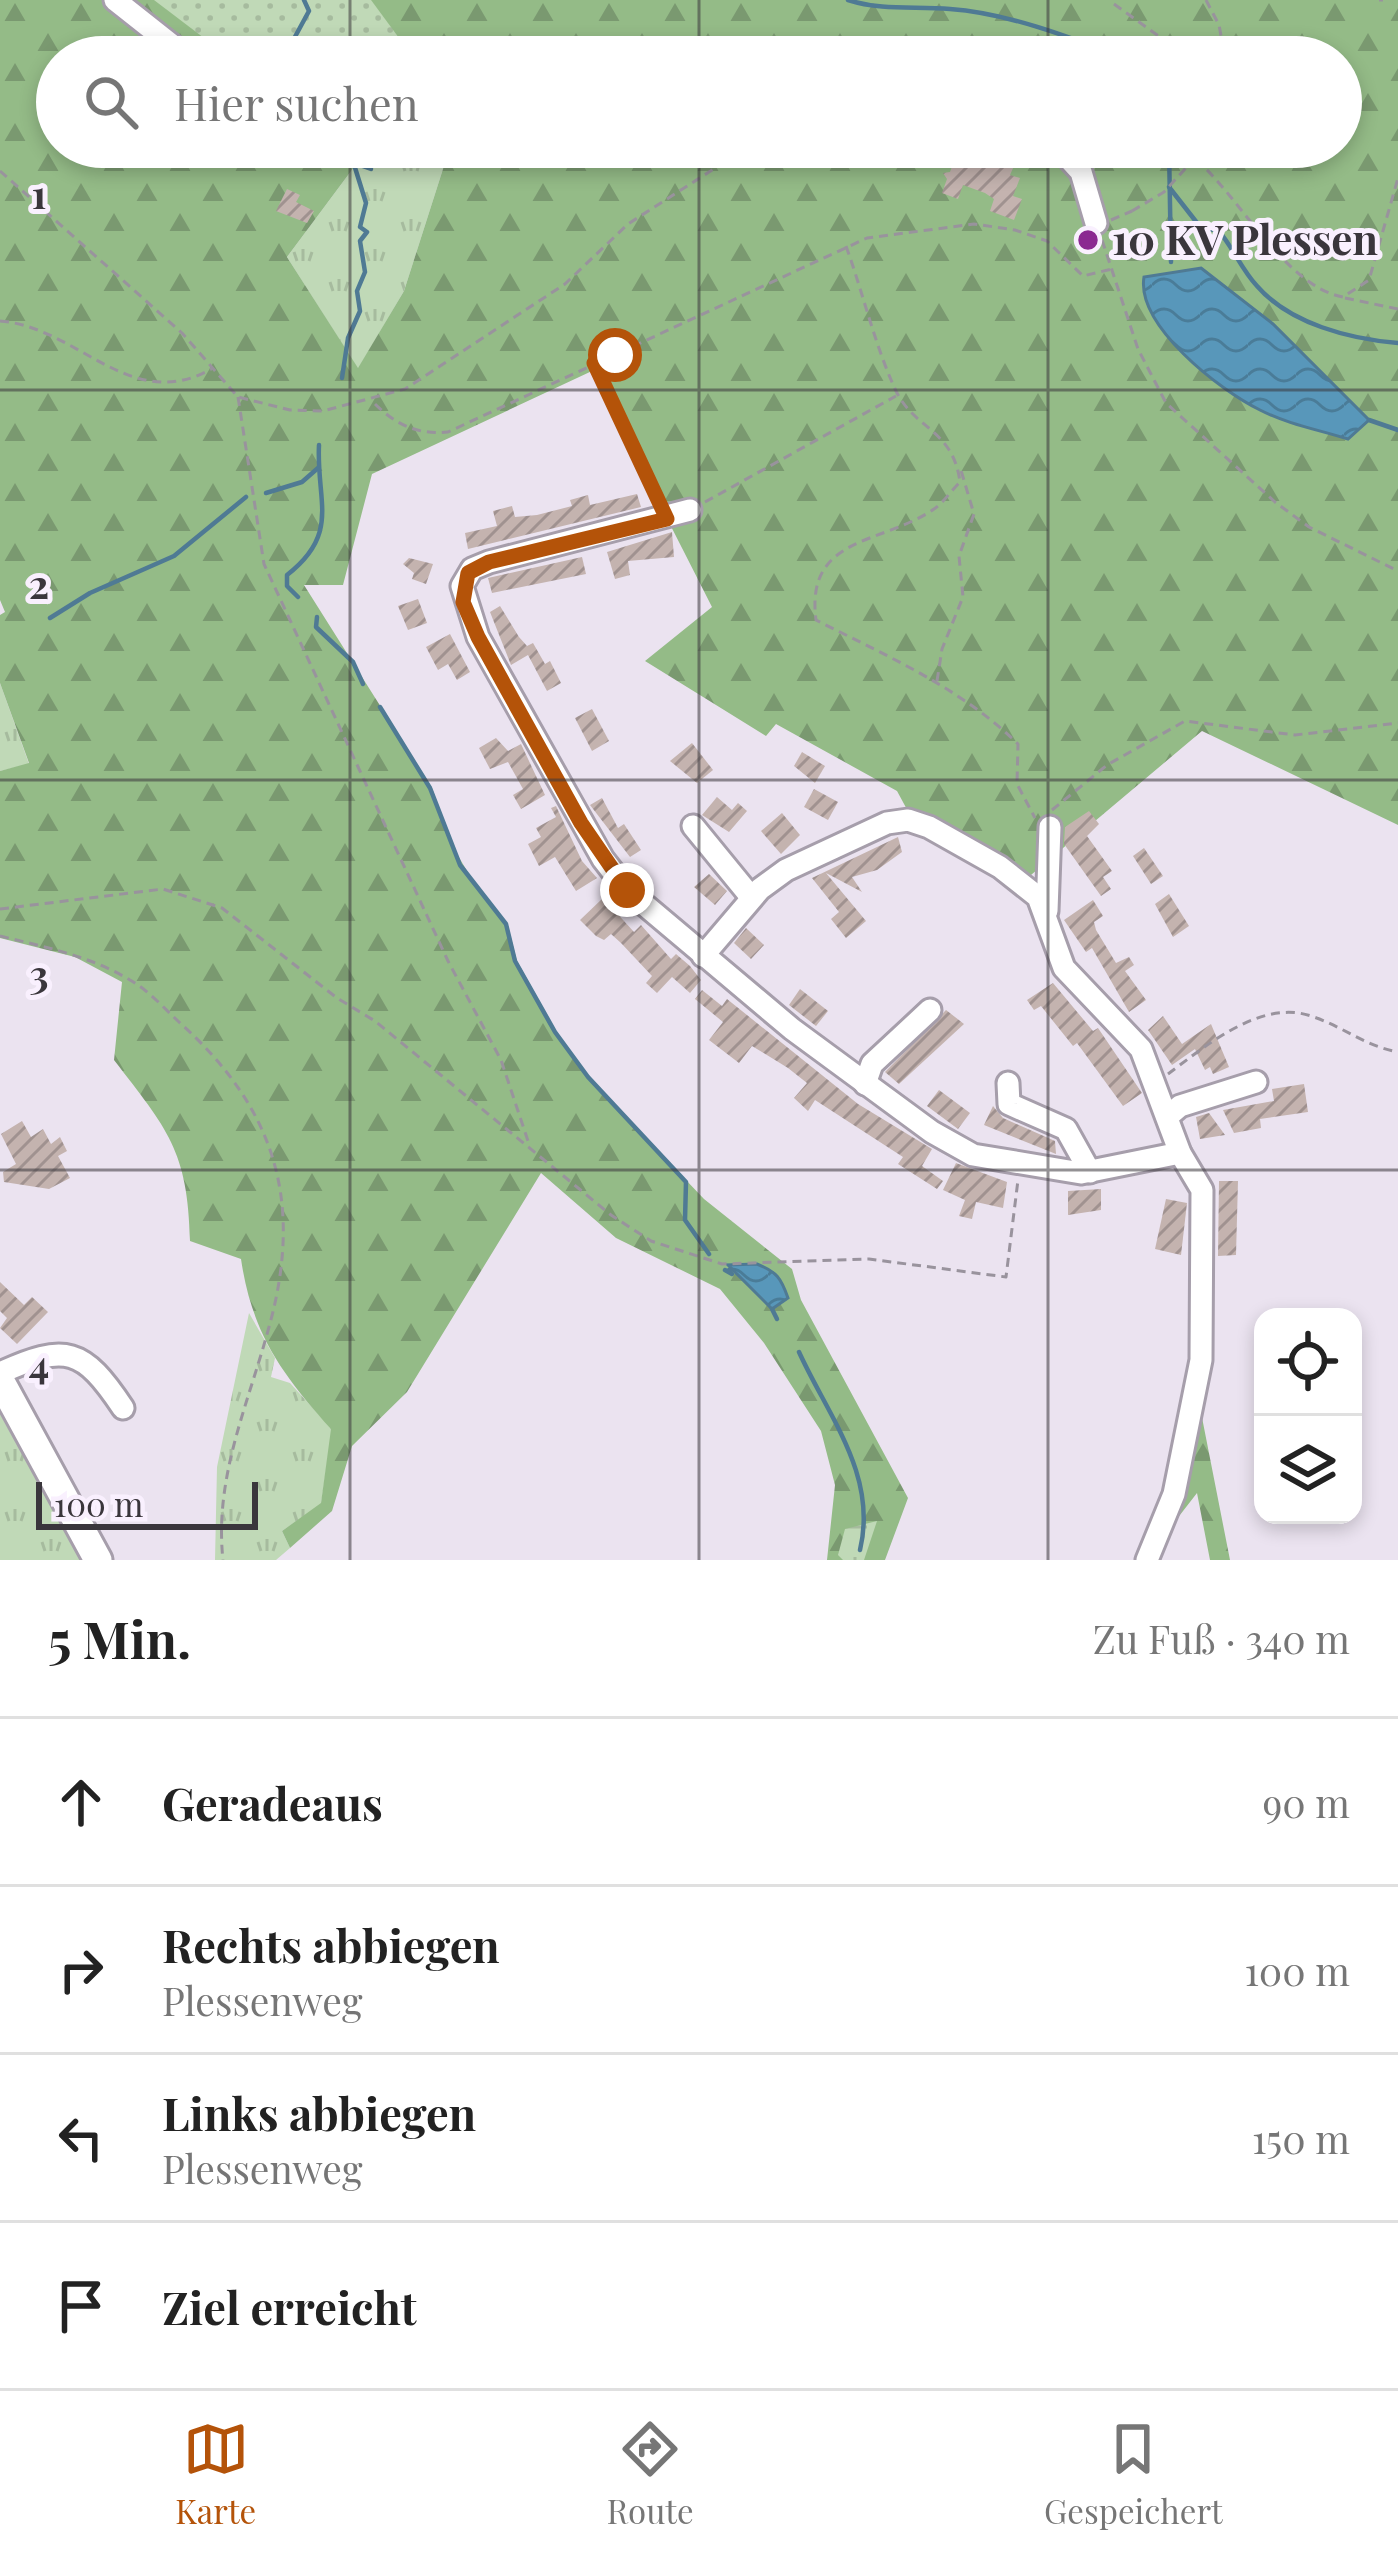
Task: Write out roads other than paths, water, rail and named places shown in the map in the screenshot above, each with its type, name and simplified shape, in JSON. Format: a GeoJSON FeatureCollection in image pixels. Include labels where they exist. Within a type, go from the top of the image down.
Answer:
{"type":"FeatureCollection","features":[{"type":"Feature","properties":{"kind":"main road"},"geometry":{"type":"LineString","coordinates":[[0,1376],[98,1560]]}},
{"type":"Feature","properties":{"kind":"street"},"geometry":{"type":"LineString","coordinates":[[115,0],[161,36]]}},
{"type":"Feature","properties":{"kind":"street"},"geometry":{"type":"LineString","coordinates":[[1077,168],[1096,224]]}},
{"type":"Feature","properties":{"kind":"street"},"geometry":{"type":"LineString","coordinates":[[690,510],[472,568],[462,586],[463,602],[603,859],[627,890],[703,956],[866,1084],[974,1155],[1020,1167],[1090,1172],[1180,1153]]}},
{"type":"Feature","properties":{"kind":"street"},"geometry":{"type":"LineString","coordinates":[[703,956],[751,897],[831,847],[908,820],[974,851],[1042,907]]}},
{"type":"Feature","properties":{"kind":"street"},"geometry":{"type":"LineString","coordinates":[[693,826],[751,897]]}},
{"type":"Feature","properties":{"kind":"street"},"geometry":{"type":"LineString","coordinates":[[1050,836],[1042,907],[1064,968],[1141,1049],[1180,1153],[1202,1190],[1201,1360],[1174,1494],[1148,1560]]}},
{"type":"Feature","properties":{"kind":"street"},"geometry":{"type":"LineString","coordinates":[[866,1084],[872,1064],[930,1010]]}},
{"type":"Feature","properties":{"kind":"street"},"geometry":{"type":"LineString","coordinates":[[1167,1117],[1180,1106],[1256,1082]]}},
{"type":"Feature","properties":{"kind":"street"},"geometry":{"type":"LineString","coordinates":[[1008,1083],[1009,1104],[1063,1127],[1090,1172]]}},
{"type":"Feature","properties":{"kind":"street"},"geometry":{"type":"LineString","coordinates":[[0,1376],[48,1353],[76,1355],[98,1372],[123,1408]]}},
{"type":"Feature","properties":{"kind":"water"},"geometry":{"type":"Polygon","coordinates":[[[1201,268],[1273,324],[1369,420],[1348,439],[1303,426],[1260,410],[1203,372],[1153,315],[1144,277],[1201,268]]]}},
{"type":"Feature","properties":{"kind":"water"},"geometry":{"type":"Polygon","coordinates":[[[757,1264],[777,1276],[788,1298],[772,1309],[728,1265],[757,1264]]]}},
{"type":"Feature","properties":{"kind":"waterway"},"geometry":{"type":"LineString","coordinates":[[295,36],[309,11],[304,0]]}},
{"type":"Feature","properties":{"kind":"waterway"},"geometry":{"type":"LineString","coordinates":[[848,0],[993,15],[1063,36]]}},
{"type":"Feature","properties":{"kind":"waterway"},"geometry":{"type":"LineString","coordinates":[[342,378],[348,338],[360,311],[357,291],[365,272],[360,241],[367,232],[360,227],[366,203],[355,168]]}},
{"type":"Feature","properties":{"kind":"waterway"},"geometry":{"type":"LineString","coordinates":[[1169,168],[1171,262]]}},
{"type":"Feature","properties":{"kind":"waterway"},"geometry":{"type":"LineString","coordinates":[[1169,187],[1212,242]]}},
{"type":"Feature","properties":{"kind":"waterway"},"geometry":{"type":"LineString","coordinates":[[1203,229],[1218,230],[1251,279],[1303,320],[1360,338],[1398,343]]}},
{"type":"Feature","properties":{"kind":"waterway"},"geometry":{"type":"LineString","coordinates":[[1369,420],[1398,430]]}},
{"type":"Feature","properties":{"kind":"waterway"},"geometry":{"type":"LineString","coordinates":[[298,597],[287,586],[287,575],[304,560],[320,530],[319,445]]}},
{"type":"Feature","properties":{"kind":"waterway"},"geometry":{"type":"LineString","coordinates":[[266,493],[302,482],[318,468]]}},
{"type":"Feature","properties":{"kind":"waterway"},"geometry":{"type":"LineString","coordinates":[[50,618],[90,593],[174,556],[246,497]]}},
{"type":"Feature","properties":{"kind":"waterway"},"geometry":{"type":"LineString","coordinates":[[317,617],[316,627],[353,662],[363,684]]}},
{"type":"Feature","properties":{"kind":"waterway"},"geometry":{"type":"LineString","coordinates":[[380,707],[430,788],[460,865],[506,924],[515,961],[555,1032],[588,1077],[686,1182],[685,1220],[709,1254]]}},
{"type":"Feature","properties":{"kind":"waterway"},"geometry":{"type":"LineString","coordinates":[[725,1270],[732,1274],[729,1270]]}},
{"type":"Feature","properties":{"kind":"waterway"},"geometry":{"type":"LineString","coordinates":[[772,1309],[777,1319]]}},
{"type":"Feature","properties":{"kind":"waterway"},"geometry":{"type":"LineString","coordinates":[[799,1352],[856,1471],[864,1523],[860,1550]]}},
{"type":"Feature","properties":{"kind":"place","name":"10 KV Plessen"},"geometry":{"type":"Point","coordinates":[1088,240]}}]}
